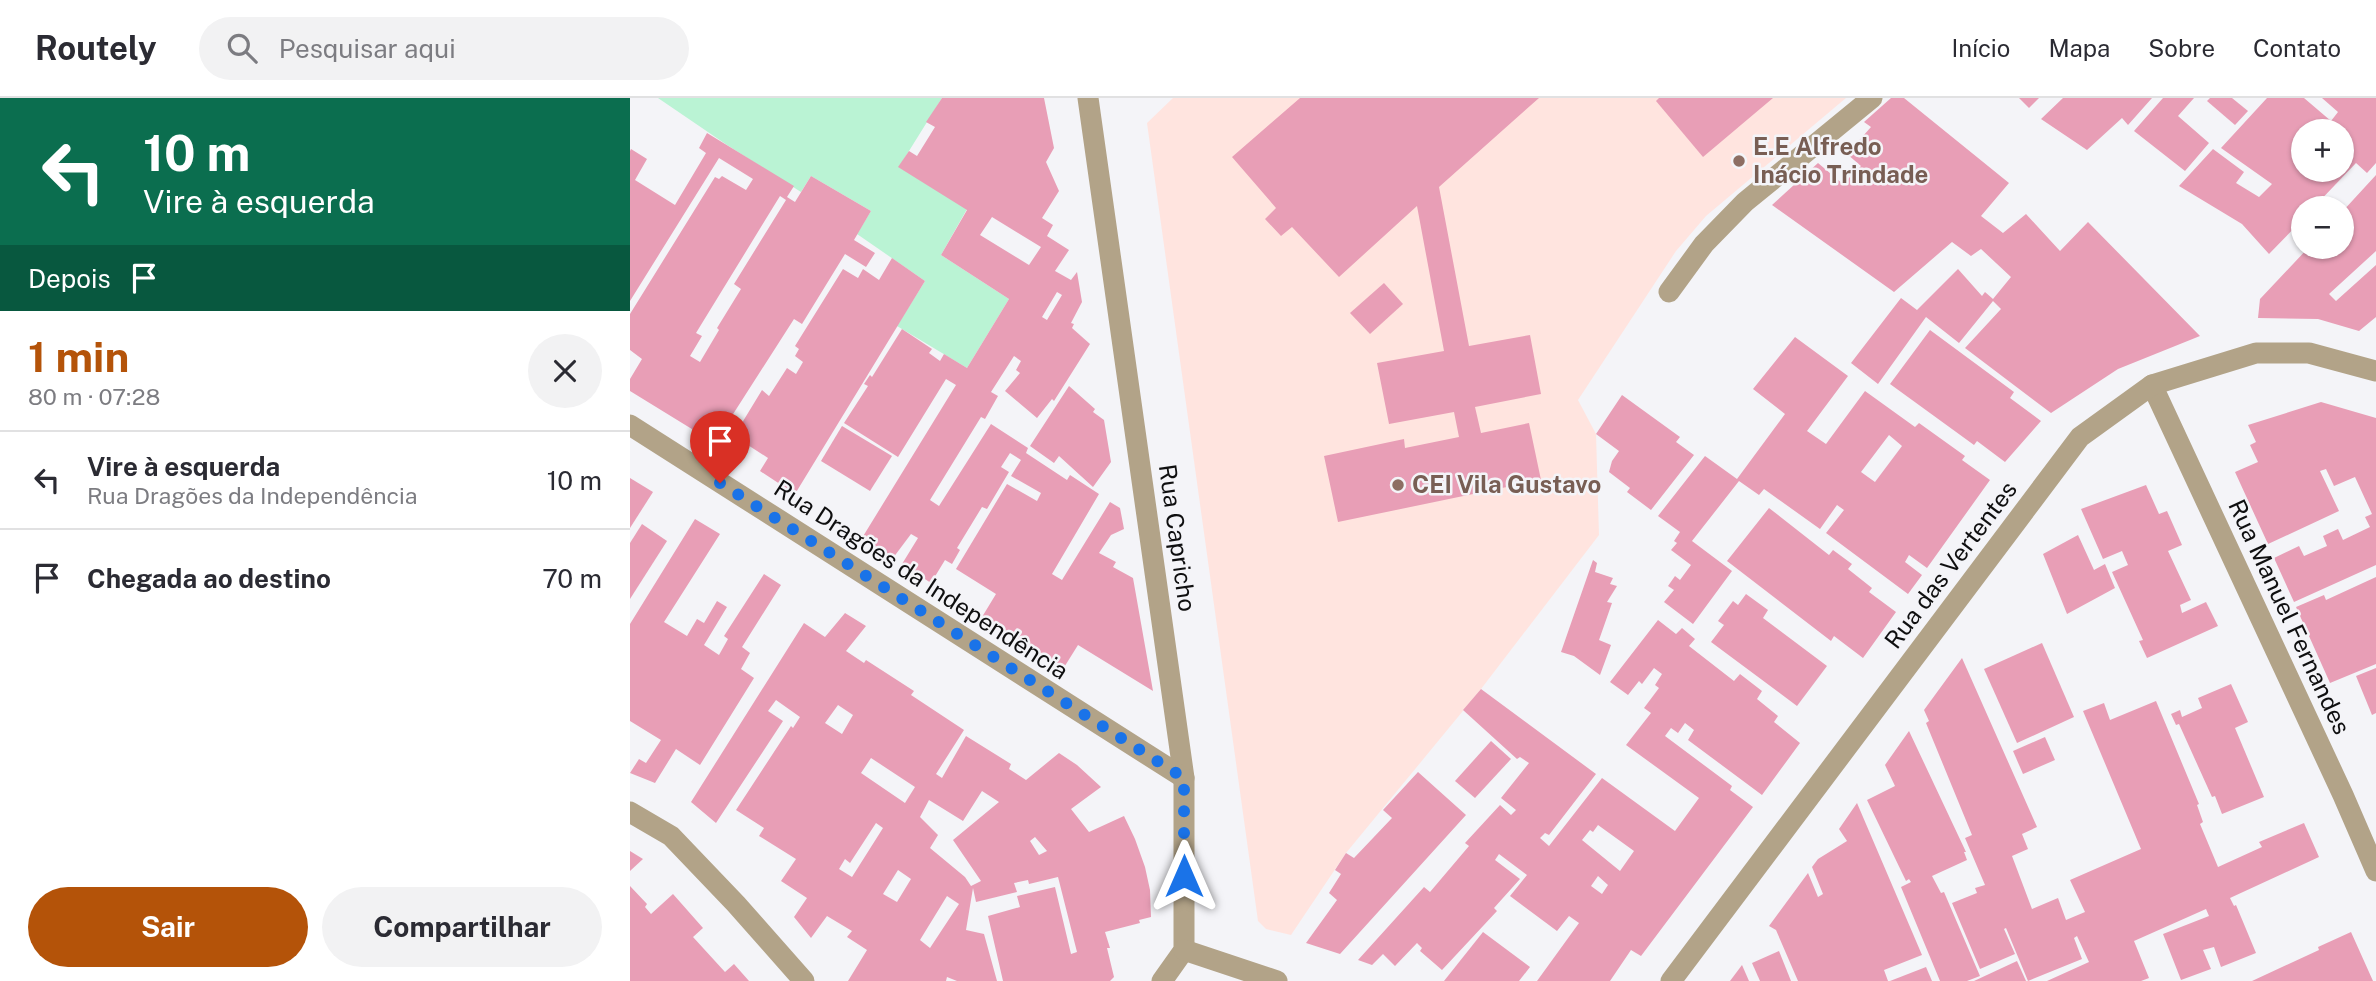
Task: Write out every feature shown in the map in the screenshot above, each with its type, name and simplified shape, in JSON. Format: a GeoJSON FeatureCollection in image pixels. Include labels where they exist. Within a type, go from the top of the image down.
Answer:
{"type":"FeatureCollection","features":[{"type":"Feature","properties":{"kind":"street","name":"Rua Capricho"},"geometry":{"type":"LineString","coordinates":[[1088,98],[1184,778],[1184,950]]}},
{"type":"Feature","properties":{"kind":"street"},"geometry":{"type":"LineString","coordinates":[[1669,292],[1704,244],[1745,202],[1872,98]]}},
{"type":"Feature","properties":{"kind":"street","name":"Rua das Vertentes"},"geometry":{"type":"LineString","coordinates":[[1671,981],[2080,438],[2152,385],[2256,353],[2309,353],[2376,371]]}},
{"type":"Feature","properties":{"kind":"street","name":"Rua Manuel Fernandes"},"geometry":{"type":"LineString","coordinates":[[2152,385],[2376,871]]}},
{"type":"Feature","properties":{"kind":"street","name":"Rua Dragões da Independência"},"geometry":{"type":"LineString","coordinates":[[630,425],[1184,778]]}},
{"type":"Feature","properties":{"kind":"street"},"geometry":{"type":"LineString","coordinates":[[630,812],[671,836],[804,981]]}},
{"type":"Feature","properties":{"kind":"street"},"geometry":{"type":"LineString","coordinates":[[1162,981],[1184,950],[1277,981]]}},
{"type":"Feature","properties":{"kind":"shaded area","name":"CEI Vila Gustavo"},"geometry":{"type":"Polygon","coordinates":[[[1173,98],[1846,98],[1706,216],[1676,251],[1578,400],[1596,434],[1599,535],[1481,689],[1346,853],[1291,935],[1266,929],[1258,921],[1147,123],[1173,98]]]}},
{"type":"Feature","properties":{"kind":"green space"},"geometry":{"type":"Polygon","coordinates":[[[658,98],[942,98],[899,167],[967,209],[941,255],[1009,299],[967,368],[897,326],[925,281],[857,234],[871,211],[811,176],[801,192],[658,98]]]}},
{"type":"Feature","properties":{"kind":"building"},"geometry":{"type":"Polygon","coordinates":[[[942,98],[1044,98],[1054,148],[1046,162],[1059,191],[1042,218],[1053,225],[1047,236],[1069,250],[1055,271],[1071,280],[1077,272],[1082,302],[1071,323],[1074,324],[1072,328],[1090,344],[1054,401],[1052,399],[1037,418],[1005,391],[1020,373],[1016,370],[1021,361],[1014,356],[991,392],[998,396],[985,419],[981,417],[930,500],[939,506],[991,424],[1028,448],[1026,453],[1067,480],[1070,475],[1099,494],[1052,574],[1062,580],[1110,502],[1120,508],[1124,529],[1111,535],[1099,553],[1116,562],[1113,567],[1133,578],[1153,691],[1078,645],[1063,669],[982,617],[996,594],[956,569],[1007,484],[1037,501],[1041,493],[1011,476],[1021,460],[1010,453],[1001,467],[1009,472],[987,509],[982,507],[957,548],[960,550],[952,564],[945,560],[931,583],[902,564],[918,538],[911,534],[893,558],[862,538],[956,385],[946,379],[898,457],[844,423],[868,386],[864,384],[870,375],[872,377],[902,329],[932,349],[929,353],[940,361],[944,354],[967,368],[1009,299],[941,255],[967,210],[898,167],[909,151],[917,156],[935,127],[926,122],[942,98]],[[992,217],[980,235],[1029,265],[1041,247],[992,217]],[[1057,292],[1042,317],[1047,320],[1062,295],[1057,292]]]}},
{"type":"Feature","properties":{"kind":"building"},"geometry":{"type":"Polygon","coordinates":[[[1300,98],[1539,98],[1439,187],[1469,346],[1530,335],[1541,394],[1475,407],[1481,433],[1529,423],[1541,480],[1338,522],[1324,456],[1404,439],[1405,448],[1459,437],[1454,412],[1389,424],[1377,363],[1444,351],[1417,206],[1339,277],[1292,227],[1281,236],[1265,219],[1276,208],[1232,157],[1300,98]]]}},
{"type":"Feature","properties":{"kind":"building"},"geometry":{"type":"Polygon","coordinates":[[[1659,98],[1773,98],[1703,157],[1656,101],[1659,98]]]}},
{"type":"Feature","properties":{"kind":"building"},"geometry":{"type":"Polygon","coordinates":[[[1891,98],[1904,98],[2009,183],[1981,216],[2003,233],[2026,214],[2060,251],[2088,222],[2200,336],[2118,369],[2051,413],[1965,348],[2001,309],[1993,301],[1959,343],[1926,317],[1878,384],[1851,363],[1901,298],[1917,310],[1958,269],[1982,296],[1985,292],[1993,299],[2011,277],[1981,249],[1971,256],[1952,242],[1894,292],[1772,205],[1818,163],[1843,184],[1861,166],[1847,154],[1871,127],[1864,122],[1891,98]]]}},
{"type":"Feature","properties":{"kind":"building"},"geometry":{"type":"Polygon","coordinates":[[[2019,98],[2039,98],[2029,108],[2019,98]]]}},
{"type":"Feature","properties":{"kind":"building"},"geometry":{"type":"Polygon","coordinates":[[[2063,98],[2152,98],[2128,125],[2122,118],[2087,150],[2041,119],[2063,98]]]}},
{"type":"Feature","properties":{"kind":"building"},"geometry":{"type":"Polygon","coordinates":[[[2163,98],[2194,98],[2178,116],[2209,143],[2185,171],[2134,131],[2163,98]]]}},
{"type":"Feature","properties":{"kind":"building"},"geometry":{"type":"Polygon","coordinates":[[[2210,98],[2232,98],[2248,111],[2235,125],[2207,101],[2210,98]]]}},
{"type":"Feature","properties":{"kind":"building"},"geometry":{"type":"Polygon","coordinates":[[[2267,98],[2304,98],[2329,119],[2291,119],[2291,182],[2338,182],[2324,196],[2291,196],[2291,231],[2269,254],[2242,224],[2179,186],[2213,149],[2244,172],[2236,183],[2259,197],[2272,184],[2221,148],[2267,98]]]}},
{"type":"Feature","properties":{"kind":"building"},"geometry":{"type":"Polygon","coordinates":[[[2322,98],[2376,98],[2376,163],[2367,173],[2356,163],[2354,165],[2354,119],[2333,119],[2338,112],[2322,98]]]}},
{"type":"Feature","properties":{"kind":"building"},"geometry":{"type":"Polygon","coordinates":[[[707,133],[794,186],[787,197],[795,202],[811,176],[871,211],[854,240],[875,253],[866,267],[845,254],[802,324],[794,319],[713,442],[630,391],[630,379],[642,359],[630,350],[630,314],[715,177],[719,179],[722,176],[746,190],[753,179],[719,158],[630,301],[630,151],[631,149],[647,159],[635,180],[675,205],[706,153],[699,148],[707,133]],[[780,196],[696,333],[702,336],[690,356],[700,362],[741,289],[734,284],[786,200],[780,196]]]}},
{"type":"Feature","properties":{"kind":"building"},"geometry":{"type":"Polygon","coordinates":[[[2376,175],[2376,251],[2329,294],[2336,301],[2376,265],[2376,317],[2359,331],[2318,319],[2258,318],[2260,299],[2298,259],[2354,259],[2354,199],[2376,175]]]}},
{"type":"Feature","properties":{"kind":"building"},"geometry":{"type":"Polygon","coordinates":[[[892,258],[925,281],[795,494],[760,471],[768,458],[734,436],[762,390],[769,396],[787,368],[796,374],[803,362],[795,356],[799,349],[795,346],[843,269],[858,278],[863,269],[879,280],[892,258]]]}},
{"type":"Feature","properties":{"kind":"building"},"geometry":{"type":"Polygon","coordinates":[[[1384,283],[1403,304],[1370,334],[1350,313],[1384,283]]]}},
{"type":"Feature","properties":{"kind":"building"},"geometry":{"type":"Polygon","coordinates":[[[1930,330],[2014,392],[2010,398],[2041,421],[2005,462],[1977,441],[1974,445],[1890,384],[1930,330]]]}},
{"type":"Feature","properties":{"kind":"building"},"geometry":{"type":"Polygon","coordinates":[[[1795,337],[1848,376],[1807,431],[1826,444],[1865,391],[1915,427],[1919,423],[1965,456],[1962,460],[1990,480],[1927,568],[1909,555],[1905,562],[1922,575],[1908,594],[1826,533],[1844,510],[1837,505],[1820,529],[1764,489],[1759,495],[1739,481],[1692,541],[1732,571],[1693,624],[1664,602],[1674,590],[1668,586],[1675,576],[1680,580],[1691,565],[1671,550],[1677,543],[1674,541],[1680,532],[1658,516],[1705,456],[1737,479],[1785,414],[1753,389],[1795,337]],[[1889,435],[1861,472],[1875,482],[1902,446],[1889,435]]]}},
{"type":"Feature","properties":{"kind":"building"},"geometry":{"type":"Polygon","coordinates":[[[1069,386],[1104,420],[1111,462],[1093,487],[1059,456],[1054,463],[1030,446],[1069,386]]]}},
{"type":"Feature","properties":{"kind":"building"},"geometry":{"type":"Polygon","coordinates":[[[1622,395],[1680,437],[1676,442],[1694,455],[1651,510],[1627,492],[1630,488],[1609,472],[1619,451],[1596,434],[1622,395]]]}},
{"type":"Feature","properties":{"kind":"building"},"geometry":{"type":"Polygon","coordinates":[[[2321,402],[2376,418],[2376,565],[2294,602],[2274,558],[2299,546],[2304,556],[2327,546],[2323,536],[2338,529],[2343,540],[2370,527],[2365,517],[2372,514],[2355,477],[2334,486],[2326,469],[2320,471],[2339,511],[2268,544],[2235,472],[2258,462],[2250,445],[2256,442],[2248,425],[2321,402]]]}},
{"type":"Feature","properties":{"kind":"building"},"geometry":{"type":"Polygon","coordinates":[[[842,426],[892,456],[870,491],[821,461],[842,426]]]}},
{"type":"Feature","properties":{"kind":"building"},"geometry":{"type":"Polygon","coordinates":[[[630,478],[653,492],[630,528],[630,478]]]}},
{"type":"Feature","properties":{"kind":"building"},"geometry":{"type":"Polygon","coordinates":[[[2146,485],[2159,514],[2167,511],[2182,545],[2168,551],[2191,600],[2180,605],[2182,613],[2206,602],[2218,626],[2147,658],[2139,641],[2143,640],[2112,572],[2128,565],[2122,551],[2103,559],[2081,509],[2146,485]]]}},
{"type":"Feature","properties":{"kind":"building"},"geometry":{"type":"Polygon","coordinates":[[[1769,508],[1829,555],[1833,550],[1852,564],[1848,569],[1872,588],[1869,592],[1896,612],[1863,658],[1834,636],[1831,641],[1727,561],[1769,508]]]}},
{"type":"Feature","properties":{"kind":"building"},"geometry":{"type":"Polygon","coordinates":[[[695,519],[720,534],[664,622],[687,636],[697,619],[704,623],[717,601],[727,607],[704,645],[719,655],[728,639],[724,636],[764,574],[781,585],[742,647],[750,653],[741,669],[754,678],[700,765],[676,749],[655,783],[630,773],[639,759],[646,763],[661,740],[630,721],[630,624],[695,519]]]}},
{"type":"Feature","properties":{"kind":"building"},"geometry":{"type":"Polygon","coordinates":[[[642,524],[667,541],[630,599],[630,543],[642,524]]]}},
{"type":"Feature","properties":{"kind":"building"},"geometry":{"type":"Polygon","coordinates":[[[2078,535],[2094,570],[2105,564],[2115,588],[2067,614],[2043,554],[2078,535]]]}},
{"type":"Feature","properties":{"kind":"building"},"geometry":{"type":"Polygon","coordinates":[[[1593,560],[1597,563],[1595,572],[1613,578],[1610,584],[1617,586],[1607,602],[1612,603],[1599,640],[1611,645],[1600,675],[1574,656],[1561,652],[1593,560]]]}},
{"type":"Feature","properties":{"kind":"building"},"geometry":{"type":"Polygon","coordinates":[[[2376,577],[2376,664],[2330,683],[2296,607],[2324,595],[2326,600],[2376,577]]]}},
{"type":"Feature","properties":{"kind":"building"},"geometry":{"type":"Polygon","coordinates":[[[1746,594],[1768,610],[1763,618],[1827,666],[1797,706],[1711,642],[1724,625],[1718,621],[1733,601],[1738,605],[1746,594]]]}},
{"type":"Feature","properties":{"kind":"building"},"geometry":{"type":"Polygon","coordinates":[[[845,613],[866,626],[846,651],[864,663],[866,660],[914,691],[911,695],[964,730],[936,774],[942,778],[966,736],[1011,764],[1009,769],[1026,780],[1059,753],[1101,787],[1071,809],[1089,832],[1124,816],[1145,867],[1150,890],[1151,917],[1139,920],[1140,923],[1105,932],[1114,977],[1110,981],[1003,981],[988,916],[1020,907],[1017,896],[1055,887],[1071,954],[1077,952],[1058,877],[1029,884],[1028,880],[1014,883],[1017,892],[976,902],[973,888],[966,930],[984,934],[997,981],[957,981],[947,977],[946,981],[848,981],[867,950],[847,937],[852,931],[827,916],[811,938],[794,917],[807,898],[781,881],[796,859],[759,836],[764,828],[736,810],[791,726],[793,728],[800,717],[776,700],[768,711],[783,721],[716,823],[691,802],[804,623],[825,637],[845,613]],[[838,705],[825,723],[842,734],[853,715],[838,705]],[[871,758],[861,773],[905,803],[915,787],[871,758]],[[982,791],[963,821],[929,800],[920,817],[938,835],[930,848],[965,877],[971,886],[981,881],[953,840],[999,802],[982,791]],[[876,823],[850,863],[845,859],[839,869],[852,877],[883,828],[876,823]],[[1035,837],[1030,841],[1039,855],[1047,851],[1035,837]],[[898,870],[883,894],[897,902],[911,879],[898,870]],[[947,896],[920,940],[930,948],[959,904],[947,896]]]}},
{"type":"Feature","properties":{"kind":"building"},"geometry":{"type":"Polygon","coordinates":[[[1658,620],[1676,634],[1682,628],[1695,639],[1689,646],[1734,681],[1740,674],[1762,691],[1757,699],[1778,716],[1774,722],[1800,743],[1762,795],[1688,740],[1694,730],[1685,723],[1678,733],[1671,728],[1665,736],[1732,786],[1730,790],[1753,807],[1641,956],[1631,950],[1610,981],[1537,981],[1579,923],[1569,916],[1557,931],[1510,896],[1527,875],[1499,854],[1495,860],[1520,879],[1494,908],[1497,911],[1442,970],[1420,951],[1422,948],[1417,943],[1395,966],[1383,954],[1372,965],[1358,960],[1424,887],[1430,892],[1469,846],[1465,843],[1500,805],[1511,815],[1516,810],[1501,798],[1529,763],[1520,757],[1517,759],[1463,710],[1481,689],[1596,774],[1549,835],[1545,833],[1540,838],[1549,846],[1602,778],[1675,831],[1699,798],[1626,745],[1651,713],[1644,708],[1659,688],[1655,685],[1662,674],[1654,668],[1642,684],[1639,681],[1628,695],[1610,682],[1658,620]],[[1598,825],[1582,840],[1620,871],[1634,851],[1598,825]],[[1598,876],[1591,886],[1602,894],[1608,885],[1598,876]]]}},
{"type":"Feature","properties":{"kind":"building"},"geometry":{"type":"Polygon","coordinates":[[[2042,643],[2074,717],[2017,743],[1984,669],[2042,643]]]}},
{"type":"Feature","properties":{"kind":"building"},"geometry":{"type":"Polygon","coordinates":[[[1962,658],[2037,827],[2022,834],[2028,849],[2012,856],[2032,909],[2058,898],[2066,920],[2085,912],[2070,880],[2141,849],[2083,711],[2104,703],[2110,720],[2156,701],[2199,804],[2197,805],[2203,822],[2200,824],[2218,867],[2262,847],[2259,842],[2304,823],[2319,857],[2230,898],[2234,906],[2236,905],[2256,953],[2221,967],[2214,947],[2203,950],[2211,969],[2181,980],[2163,934],[2209,916],[2206,909],[2134,941],[2149,978],[2141,981],[2047,981],[2089,962],[2077,936],[2074,938],[2082,959],[2028,981],[2006,928],[2004,929],[2015,954],[1980,969],[1952,903],[1977,893],[1975,888],[1985,885],[1965,838],[1972,835],[1926,723],[1929,721],[1924,710],[1962,658]]]}},
{"type":"Feature","properties":{"kind":"building"},"geometry":{"type":"Polygon","coordinates":[[[2376,668],[2376,713],[2372,715],[2356,676],[2376,668]]]}},
{"type":"Feature","properties":{"kind":"building"},"geometry":{"type":"Polygon","coordinates":[[[2231,684],[2248,722],[2235,728],[2264,797],[2222,814],[2179,724],[2176,725],[2171,714],[2180,710],[2182,717],[2202,708],[2198,698],[2231,684]]]}},
{"type":"Feature","properties":{"kind":"building"},"geometry":{"type":"Polygon","coordinates":[[[1909,731],[1966,852],[1967,860],[1932,876],[1941,893],[1944,892],[1980,976],[1967,981],[1940,981],[1901,887],[1911,882],[1909,879],[1906,881],[1867,800],[1895,786],[1885,765],[1909,731]]]}},
{"type":"Feature","properties":{"kind":"building"},"geometry":{"type":"Polygon","coordinates":[[[2045,737],[2055,760],[2023,774],[2013,751],[2045,737]]]}},
{"type":"Feature","properties":{"kind":"building"},"geometry":{"type":"Polygon","coordinates":[[[1491,741],[1511,759],[1475,798],[1455,781],[1491,741]]]}},
{"type":"Feature","properties":{"kind":"building"},"geometry":{"type":"Polygon","coordinates":[[[1418,772],[1466,815],[1340,954],[1306,943],[1337,900],[1329,893],[1341,874],[1335,870],[1346,853],[1354,858],[1392,818],[1383,810],[1418,772]]]}},
{"type":"Feature","properties":{"kind":"building"},"geometry":{"type":"Polygon","coordinates":[[[1857,803],[1922,955],[1884,970],[1888,981],[1798,981],[1776,930],[1769,926],[1808,873],[1818,897],[1823,894],[1812,867],[1818,859],[1847,841],[1839,829],[1857,803]]]}},
{"type":"Feature","properties":{"kind":"building"},"geometry":{"type":"Polygon","coordinates":[[[630,851],[643,859],[630,871],[630,851]]]}},
{"type":"Feature","properties":{"kind":"building"},"geometry":{"type":"Polygon","coordinates":[[[630,886],[647,904],[645,907],[651,914],[673,894],[703,928],[693,937],[725,972],[734,964],[749,981],[630,981],[630,886]]]}},
{"type":"Feature","properties":{"kind":"building"},"geometry":{"type":"Polygon","coordinates":[[[1483,932],[1530,967],[1519,981],[1444,981],[1483,932]]]}},
{"type":"Feature","properties":{"kind":"building"},"geometry":{"type":"Polygon","coordinates":[[[2351,932],[2373,981],[2252,981],[2319,950],[2318,947],[2351,932]]]}},
{"type":"Feature","properties":{"kind":"building"},"geometry":{"type":"Polygon","coordinates":[[[1779,951],[1791,981],[1760,981],[1752,963],[1779,951]]]}},
{"type":"Feature","properties":{"kind":"building"},"geometry":{"type":"Polygon","coordinates":[[[2017,961],[2026,981],[1974,981],[2017,961]]]}},
{"type":"Feature","properties":{"kind":"building"},"geometry":{"type":"Polygon","coordinates":[[[1742,965],[1749,981],[1730,981],[1742,965]]]}},
{"type":"Feature","properties":{"kind":"building"},"geometry":{"type":"Polygon","coordinates":[[[1926,967],[1932,981],[1890,981],[1926,967]]]}},
{"type":"Feature","properties":{"kind":"place","name":"E.E Alfredo Inácio Trindade"},"geometry":{"type":"Point","coordinates":[1739,161]}},
{"type":"Feature","properties":{"kind":"place","name":"CEI Vila Gustavo"},"geometry":{"type":"Point","coordinates":[1398,485]}},
{"type":"Feature","properties":{"kind":"route"},"geometry":{"type":"LineString","coordinates":[[720,483],[1184,778],[1184,876]]}}]}
